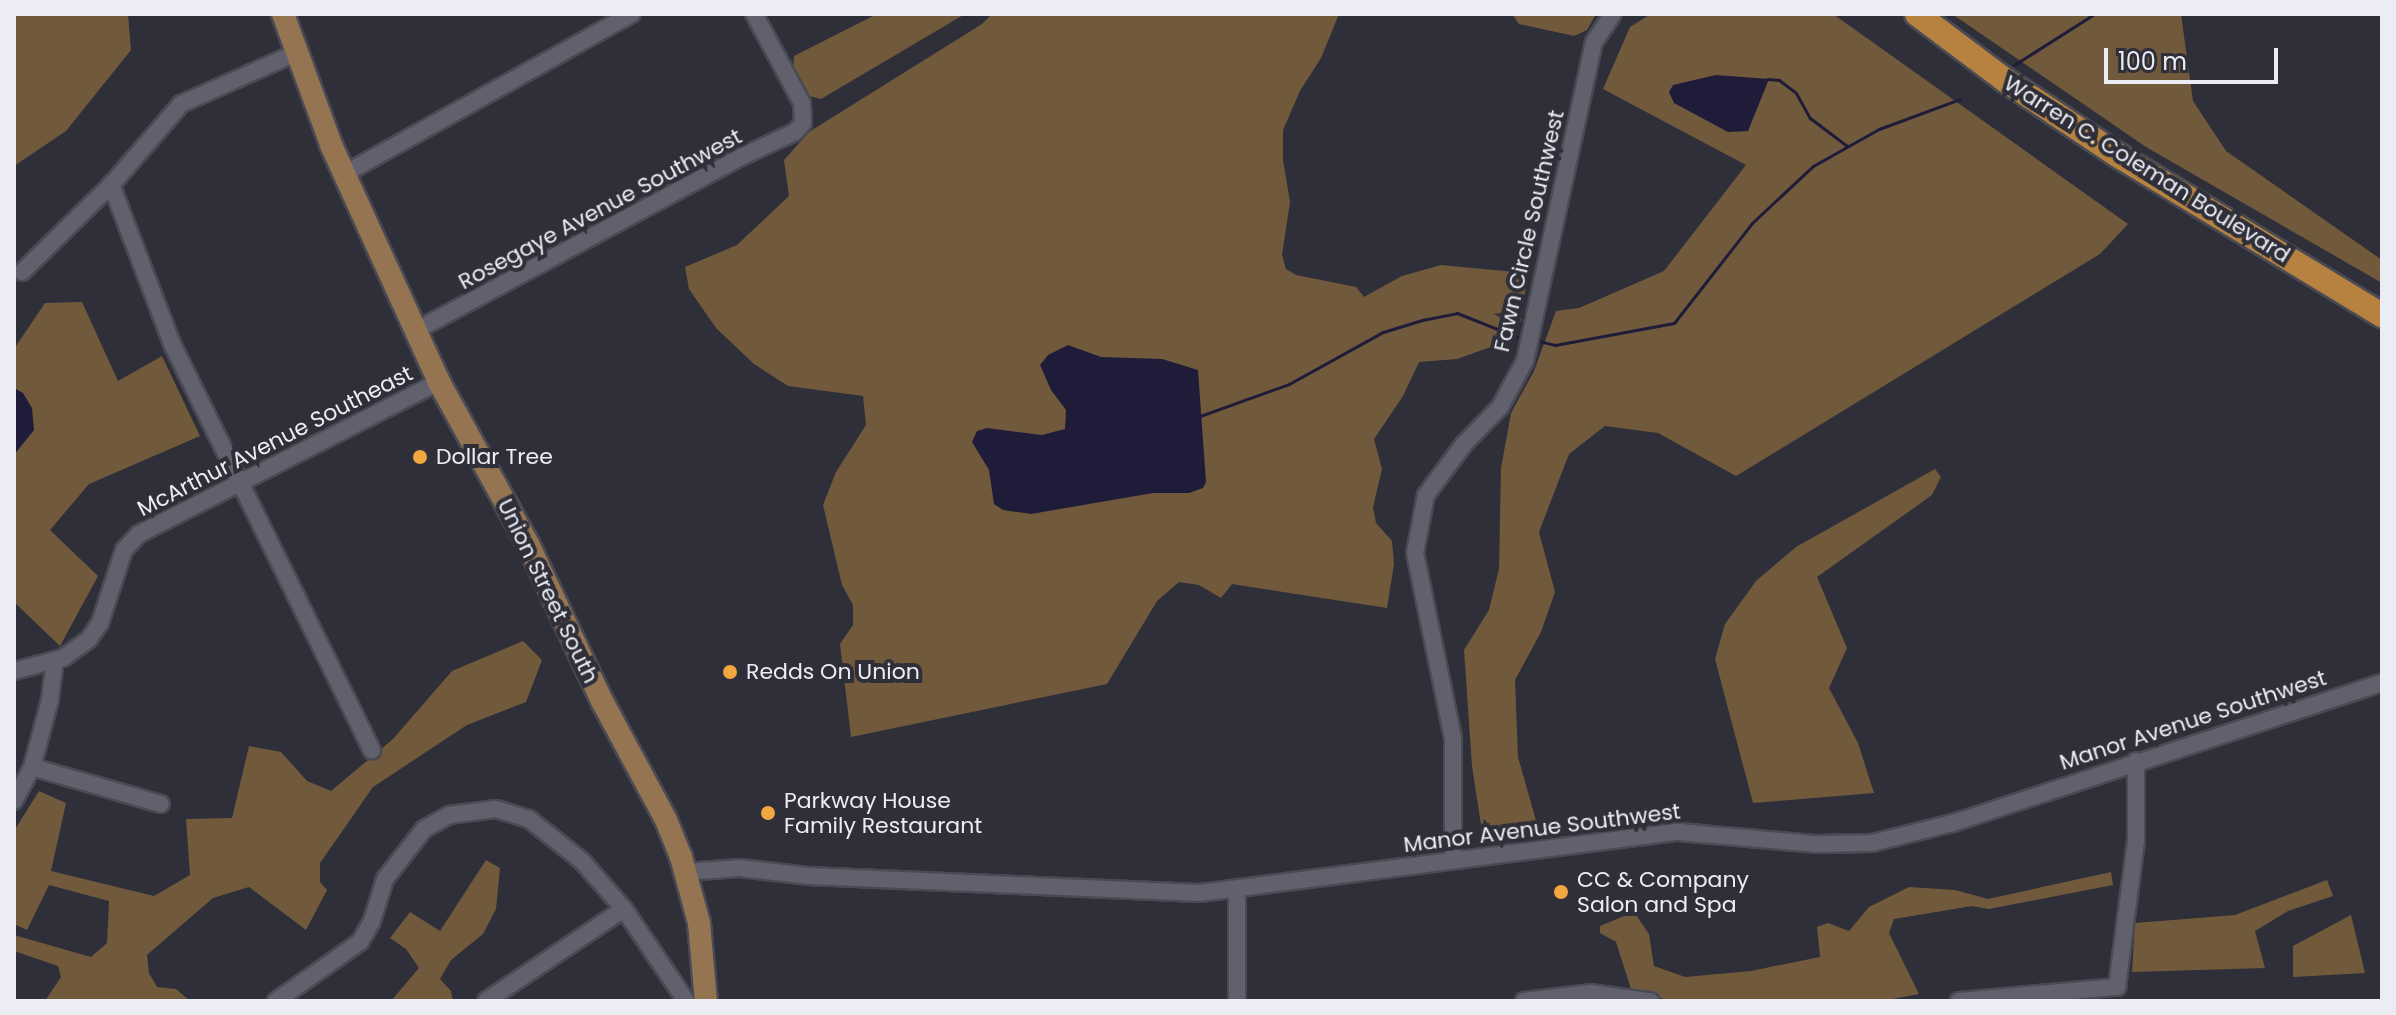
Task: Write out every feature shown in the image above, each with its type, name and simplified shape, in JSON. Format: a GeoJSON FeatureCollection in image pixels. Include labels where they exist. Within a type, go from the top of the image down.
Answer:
{"type":"FeatureCollection","features":[{"type":"Feature","properties":{"kind":"highway","name":"Warren C. Coleman Boulevard"},"geometry":{"type":"LineString","coordinates":[[1917,14],[2005,80],[2119,156],[2382,315]]}},
{"type":"Feature","properties":{"kind":"main road","name":"Union Street South"},"geometry":{"type":"LineString","coordinates":[[283,14],[344,174],[439,382],[529,546],[602,701],[666,820],[699,923],[706,1001]]}},
{"type":"Feature","properties":{"kind":"street"},"geometry":{"type":"LineString","coordinates":[[344,174],[631,14]]}},
{"type":"Feature","properties":{"kind":"street","name":"Rosegaye Avenue Southwest"},"geometry":{"type":"LineString","coordinates":[[415,331],[741,157],[795,132],[803,123],[802,103],[754,14]]}},
{"type":"Feature","properties":{"kind":"street","name":"Fawn Circle Southwest"},"geometry":{"type":"LineString","coordinates":[[1453,860],[1453,738],[1415,553],[1426,495],[1464,444],[1500,407],[1525,361],[1594,42],[1613,14]]}},
{"type":"Feature","properties":{"kind":"street"},"geometry":{"type":"LineString","coordinates":[[22,272],[111,184],[181,104],[298,52]]}},
{"type":"Feature","properties":{"kind":"street"},"geometry":{"type":"LineString","coordinates":[[111,184],[172,344],[238,484],[372,751]]}},
{"type":"Feature","properties":{"kind":"street","name":"McArthur Avenue Southeast"},"geometry":{"type":"LineString","coordinates":[[14,671],[55,661],[81,647],[100,623],[116,567],[128,543],[439,382]]}},
{"type":"Feature","properties":{"kind":"street"},"geometry":{"type":"LineString","coordinates":[[14,801],[32,767],[50,700],[55,661]]}},
{"type":"Feature","properties":{"kind":"street","name":"Manor Avenue Southwest"},"geometry":{"type":"LineString","coordinates":[[685,872],[740,868],[809,876],[1140,893],[1237,890],[1679,832],[1817,844],[1872,843],[1953,823],[2382,683]]}},
{"type":"Feature","properties":{"kind":"street"},"geometry":{"type":"LineString","coordinates":[[1959,1001],[2117,987],[2136,840],[2136,761]]}},
{"type":"Feature","properties":{"kind":"street"},"geometry":{"type":"LineString","coordinates":[[32,767],[161,804]]}},
{"type":"Feature","properties":{"kind":"street"},"geometry":{"type":"LineString","coordinates":[[276,1001],[360,942],[372,921],[392,868],[414,837],[449,815],[496,809],[529,819],[572,852],[624,909],[686,1001]]}},
{"type":"Feature","properties":{"kind":"street"},"geometry":{"type":"LineString","coordinates":[[1237,890],[1237,1001]]}},
{"type":"Feature","properties":{"kind":"street"},"geometry":{"type":"LineString","coordinates":[[486,1001],[624,909]]}},
{"type":"Feature","properties":{"kind":"street"},"geometry":{"type":"LineString","coordinates":[[1524,1001],[1590,993],[1650,1001]]}},
{"type":"Feature","properties":{"kind":"shaded area"},"geometry":{"type":"Polygon","coordinates":[[[14,14],[128,14],[131,50],[66,131],[14,166],[14,14]]]}},
{"type":"Feature","properties":{"kind":"shaded area"},"geometry":{"type":"Polygon","coordinates":[[[877,14],[965,14],[821,99],[809,96],[793,72],[794,56],[877,14]]]}},
{"type":"Feature","properties":{"kind":"shaded area"},"geometry":{"type":"Polygon","coordinates":[[[992,14],[1339,14],[1321,58],[1300,91],[1283,130],[1283,160],[1290,202],[1282,255],[1286,269],[1296,275],[1356,287],[1364,297],[1402,276],[1441,265],[1515,272],[1527,279],[1520,325],[1502,343],[1457,359],[1419,362],[1403,396],[1374,439],[1382,469],[1373,507],[1376,523],[1392,541],[1394,564],[1387,608],[1232,584],[1221,598],[1199,585],[1179,582],[1157,601],[1107,684],[851,737],[840,644],[853,625],[853,605],[842,585],[823,505],[836,472],[866,425],[863,396],[788,386],[754,364],[716,328],[689,289],[685,267],[737,245],[789,196],[784,160],[809,132],[982,24],[992,14]]]}},
{"type":"Feature","properties":{"kind":"shaded area"},"geometry":{"type":"Polygon","coordinates":[[[1512,14],[1596,14],[1587,30],[1574,36],[1519,24],[1512,14]]]}},
{"type":"Feature","properties":{"kind":"shaded area"},"geometry":{"type":"Polygon","coordinates":[[[1651,14],[1833,14],[2128,224],[2100,254],[1736,476],[1658,433],[1605,426],[1569,454],[1539,532],[1555,592],[1541,632],[1515,680],[1518,757],[1539,831],[1483,838],[1472,766],[1464,650],[1489,610],[1499,569],[1501,468],[1511,413],[1534,371],[1556,311],[1579,308],[1664,271],[1746,165],[1603,89],[1630,27],[1651,14]]]}},
{"type":"Feature","properties":{"kind":"shaded area"},"geometry":{"type":"Polygon","coordinates":[[[1952,14],[2181,14],[2193,101],[2226,151],[2382,260],[2382,283],[2146,147],[1952,14]]]}},
{"type":"Feature","properties":{"kind":"shaded area"},"geometry":{"type":"Polygon","coordinates":[[[1716,75],[1769,79],[1748,131],[1728,132],[1674,103],[1669,92],[1673,85],[1716,75]]]}},
{"type":"Feature","properties":{"kind":"shaded area"},"geometry":{"type":"Polygon","coordinates":[[[82,302],[118,381],[162,356],[200,436],[89,484],[50,530],[98,576],[60,646],[14,602],[14,349],[45,303],[82,302]]]}},
{"type":"Feature","properties":{"kind":"shaded area"},"geometry":{"type":"Polygon","coordinates":[[[1068,345],[1101,357],[1162,359],[1198,370],[1206,482],[1203,488],[1189,493],[1153,493],[1031,514],[1003,510],[994,504],[989,470],[972,442],[977,431],[987,428],[1042,435],[1065,429],[1066,410],[1051,390],[1040,365],[1048,355],[1068,345]]]}},
{"type":"Feature","properties":{"kind":"shaded area"},"geometry":{"type":"Polygon","coordinates":[[[14,388],[23,393],[32,408],[34,430],[14,455],[14,388]]]}},
{"type":"Feature","properties":{"kind":"shaded area"},"geometry":{"type":"Polygon","coordinates":[[[1935,469],[1941,477],[1932,495],[1817,577],[1847,648],[1829,688],[1858,743],[1874,793],[1753,803],[1715,659],[1725,624],[1756,581],[1796,547],[1935,469]]]}},
{"type":"Feature","properties":{"kind":"shaded area"},"geometry":{"type":"Polygon","coordinates":[[[523,641],[542,660],[526,702],[467,725],[373,787],[320,863],[320,882],[327,890],[306,930],[249,887],[213,898],[147,955],[149,973],[157,987],[176,989],[190,1001],[45,1001],[61,977],[58,966],[14,951],[14,935],[91,957],[107,943],[109,901],[49,885],[27,930],[14,924],[14,831],[39,791],[66,803],[51,871],[154,896],[190,875],[186,819],[232,818],[249,746],[281,752],[307,781],[331,791],[393,739],[452,671],[523,641]]]}},
{"type":"Feature","properties":{"kind":"shaded area"},"geometry":{"type":"Polygon","coordinates":[[[486,860],[500,868],[496,909],[483,934],[451,960],[440,979],[451,991],[453,1001],[391,1001],[419,968],[406,949],[390,938],[410,912],[440,931],[486,860]]]}},
{"type":"Feature","properties":{"kind":"shaded area"},"geometry":{"type":"Polygon","coordinates":[[[2111,872],[2113,885],[1989,909],[1972,906],[1894,919],[1889,933],[1919,994],[1882,1001],[1671,1001],[1631,989],[1616,942],[1600,933],[1600,926],[1634,912],[1649,934],[1654,966],[1685,977],[1751,971],[1820,957],[1817,927],[1828,923],[1849,931],[1869,907],[1909,887],[1955,890],[1988,899],[2111,872]]]}},
{"type":"Feature","properties":{"kind":"shaded area"},"geometry":{"type":"Polygon","coordinates":[[[2327,880],[2333,896],[2288,911],[2255,931],[2265,968],[2132,972],[2135,923],[2235,915],[2327,880]]]}},
{"type":"Feature","properties":{"kind":"shaded area"},"geometry":{"type":"Polygon","coordinates":[[[2351,915],[2365,973],[2293,977],[2293,946],[2351,915]]]}},
{"type":"Feature","properties":{"kind":"waterway"},"geometry":{"type":"LineString","coordinates":[[2014,65],[2094,14]]}},
{"type":"Feature","properties":{"kind":"waterway"},"geometry":{"type":"LineString","coordinates":[[1768,79],[1779,80],[1796,93],[1810,118],[1847,146]]}},
{"type":"Feature","properties":{"kind":"waterway"},"geometry":{"type":"LineString","coordinates":[[1539,341],[1555,345],[1674,323],[1752,223],[1813,166],[1879,129],[1960,99]]}},
{"type":"Feature","properties":{"kind":"waterway"},"geometry":{"type":"LineString","coordinates":[[1200,416],[1289,384],[1383,332],[1422,320],[1457,313],[1520,338]]}},
{"type":"Feature","properties":{"kind":"place","name":"Dollar Tree"},"geometry":{"type":"Point","coordinates":[420,457]}},
{"type":"Feature","properties":{"kind":"place","name":"Redds On Union"},"geometry":{"type":"Point","coordinates":[730,672]}},
{"type":"Feature","properties":{"kind":"place","name":"Parkway House Family Restaurant"},"geometry":{"type":"Point","coordinates":[768,813]}},
{"type":"Feature","properties":{"kind":"place","name":"CC & Company Salon and Spa"},"geometry":{"type":"Point","coordinates":[1561,892]}}]}
